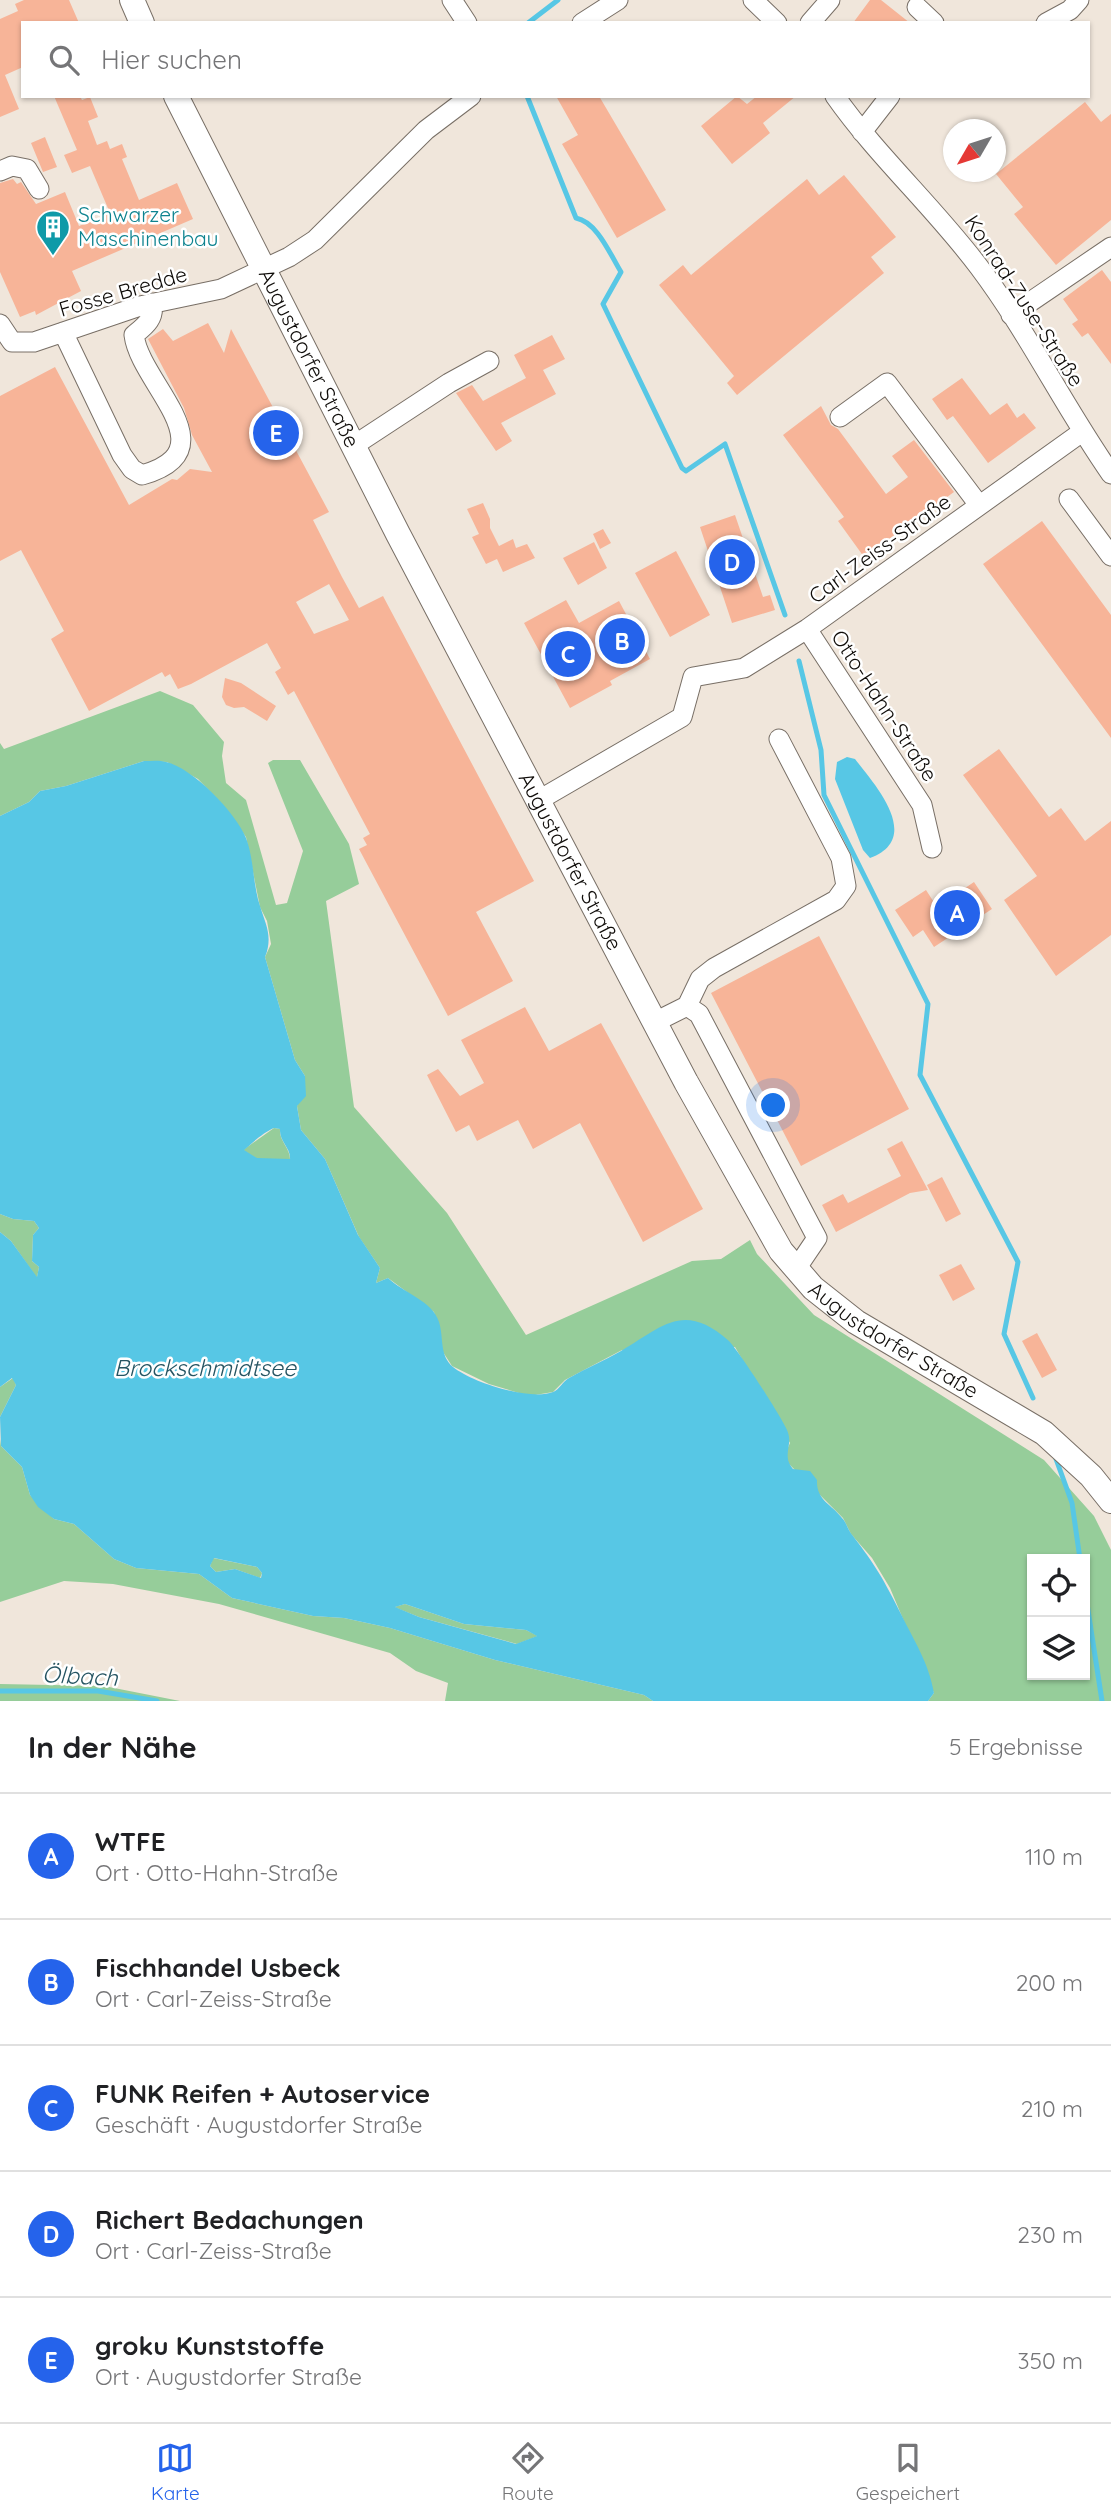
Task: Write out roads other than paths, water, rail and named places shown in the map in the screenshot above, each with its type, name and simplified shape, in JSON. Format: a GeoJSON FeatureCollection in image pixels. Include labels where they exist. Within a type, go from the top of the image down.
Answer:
{"type":"FeatureCollection","features":[{"type":"Feature","properties":{"kind":"main road"},"geometry":{"type":"LineString","coordinates":[[132,0],[141,21]]}},
{"type":"Feature","properties":{"kind":"main road","name":"Augustdorfer Straße"},"geometry":{"type":"LineString","coordinates":[[177,98],[354,446],[655,1022],[781,1251],[813,1288],[856,1322],[1044,1433],[1091,1476],[1111,1501]]}},
{"type":"Feature","properties":{"kind":"street"},"geometry":{"type":"LineString","coordinates":[[453,0],[466,21]]}},
{"type":"Feature","properties":{"kind":"street"},"geometry":{"type":"LineString","coordinates":[[585,21],[618,0]]}},
{"type":"Feature","properties":{"kind":"street"},"geometry":{"type":"LineString","coordinates":[[753,0],[775,21]]}},
{"type":"Feature","properties":{"kind":"street"},"geometry":{"type":"LineString","coordinates":[[812,21],[830,0]]}},
{"type":"Feature","properties":{"kind":"street"},"geometry":{"type":"LineString","coordinates":[[1050,21],[1070,10],[1079,0]]}},
{"type":"Feature","properties":{"kind":"street"},"geometry":{"type":"LineString","coordinates":[[917,7],[932,21]]}},
{"type":"Feature","properties":{"kind":"street"},"geometry":{"type":"LineString","coordinates":[[264,268],[315,240],[426,131],[468,98]]}},
{"type":"Feature","properties":{"kind":"street"},"geometry":{"type":"LineString","coordinates":[[862,132],[888,98]]}},
{"type":"Feature","properties":{"kind":"street","name":"Konrad-Zuse-Straße"},"geometry":{"type":"LineString","coordinates":[[841,99],[862,132],[945,222],[1011,315],[1082,432],[1111,474]]}},
{"type":"Feature","properties":{"kind":"street"},"geometry":{"type":"LineString","coordinates":[[0,171],[12,166],[27,169],[39,189]]}},
{"type":"Feature","properties":{"kind":"street"},"geometry":{"type":"LineString","coordinates":[[1011,315],[1111,247]]}},
{"type":"Feature","properties":{"kind":"street","name":"Fosse Bredde"},"geometry":{"type":"LineString","coordinates":[[0,324],[12,342],[34,342],[152,303],[221,289],[264,268]]}},
{"type":"Feature","properties":{"kind":"street"},"geometry":{"type":"LineString","coordinates":[[63,332],[122,455],[132,469],[142,475],[158,470],[171,461],[182,447],[183,436],[173,412],[136,351],[134,335],[154,312],[152,303]]}},
{"type":"Feature","properties":{"kind":"street"},"geometry":{"type":"LineString","coordinates":[[354,446],[449,383],[489,361]]}},
{"type":"Feature","properties":{"kind":"street"},"geometry":{"type":"LineString","coordinates":[[840,417],[887,383],[979,506]]}},
{"type":"Feature","properties":{"kind":"street","name":"Carl-Zeiss-Straße"},"geometry":{"type":"LineString","coordinates":[[539,800],[682,717],[693,677],[744,668],[807,629],[1082,432]]}},
{"type":"Feature","properties":{"kind":"street"},"geometry":{"type":"LineString","coordinates":[[1069,499],[1111,556]]}},
{"type":"Feature","properties":{"kind":"street","name":"Otto-Hahn-Straße"},"geometry":{"type":"LineString","coordinates":[[807,629],[922,805],[933,848]]}},
{"type":"Feature","properties":{"kind":"street"},"geometry":{"type":"LineString","coordinates":[[655,1022],[687,1006],[700,979],[836,900],[846,886],[842,858],[779,739]]}},
{"type":"Feature","properties":{"kind":"street"},"geometry":{"type":"LineString","coordinates":[[687,1006],[699,1014],[817,1238],[796,1269]]}},
{"type":"Feature","properties":{"kind":"water"},"geometry":{"type":"Polygon","coordinates":[[[847,757],[855,759],[874,783],[890,811],[894,825],[893,838],[885,849],[870,858],[863,850],[835,779],[837,762],[847,757]]]}},
{"type":"Feature","properties":{"kind":"water","name":"Brockschmidtsee"},"geometry":{"type":"Polygon","coordinates":[[[144,761],[164,761],[201,782],[241,828],[249,846],[258,898],[268,931],[265,957],[295,1060],[305,1076],[306,1096],[297,1106],[301,1130],[325,1159],[358,1235],[380,1268],[376,1283],[388,1278],[430,1308],[439,1322],[446,1357],[453,1367],[474,1379],[502,1389],[543,1394],[555,1391],[569,1378],[615,1355],[662,1326],[686,1320],[699,1322],[713,1329],[734,1347],[787,1430],[788,1459],[793,1469],[810,1471],[817,1480],[822,1497],[844,1520],[884,1582],[928,1671],[934,1693],[928,1701],[653,1701],[644,1695],[495,1660],[390,1628],[344,1618],[313,1616],[232,1598],[199,1574],[136,1568],[114,1559],[74,1524],[54,1519],[38,1507],[30,1495],[22,1467],[1,1446],[0,1417],[16,1385],[12,1378],[0,1387],[0,1232],[11,1241],[37,1277],[39,1267],[32,1261],[33,1235],[39,1228],[34,1221],[13,1219],[0,1214],[0,816],[29,802],[40,791],[66,786],[144,761]],[[274,1128],[244,1150],[257,1158],[290,1159],[280,1129],[274,1128]],[[214,1558],[210,1566],[216,1572],[235,1569],[261,1578],[262,1573],[257,1567],[214,1558]],[[405,1604],[395,1607],[419,1617],[516,1644],[537,1636],[526,1630],[464,1624],[405,1604]]]}},
{"type":"Feature","properties":{"kind":"waterway"},"geometry":{"type":"LineString","coordinates":[[531,21],[558,0]]}},
{"type":"Feature","properties":{"kind":"waterway"},"geometry":{"type":"LineString","coordinates":[[528,98],[576,218],[597,232],[621,272],[603,304],[682,468],[686,471],[725,444],[785,615]]}},
{"type":"Feature","properties":{"kind":"waterway"},"geometry":{"type":"LineString","coordinates":[[799,661],[821,750],[824,795],[928,1004],[920,1075],[1018,1262],[1004,1334],[1033,1398]]}},
{"type":"Feature","properties":{"kind":"waterway"},"geometry":{"type":"LineString","coordinates":[[1056,1459],[1072,1503],[1079,1554]]}},
{"type":"Feature","properties":{"kind":"waterway"},"geometry":{"type":"LineString","coordinates":[[1089,1617],[1102,1701]]}},
{"type":"Feature","properties":{"kind":"waterway","name":"Ölbach"},"geometry":{"type":"LineString","coordinates":[[0,1691],[98,1691],[157,1701]]}},
{"type":"Feature","properties":{"kind":"place","name":"Schwarzer Maschinenbau"},"geometry":{"type":"Point","coordinates":[53,257]}},
{"type":"Feature","properties":{"kind":"place","name":"groku Kunststoffe"},"geometry":{"type":"Point","coordinates":[276,433]}},
{"type":"Feature","properties":{"kind":"place","name":"Richert Bedachungen"},"geometry":{"type":"Point","coordinates":[732,562]}},
{"type":"Feature","properties":{"kind":"place","name":"Fischhandel Usbeck"},"geometry":{"type":"Point","coordinates":[622,641]}},
{"type":"Feature","properties":{"kind":"place","name":"FUNK Reifen + Autoservice"},"geometry":{"type":"Point","coordinates":[568,654]}},
{"type":"Feature","properties":{"kind":"place","name":"WTFE"},"geometry":{"type":"Point","coordinates":[957,913]}}]}
